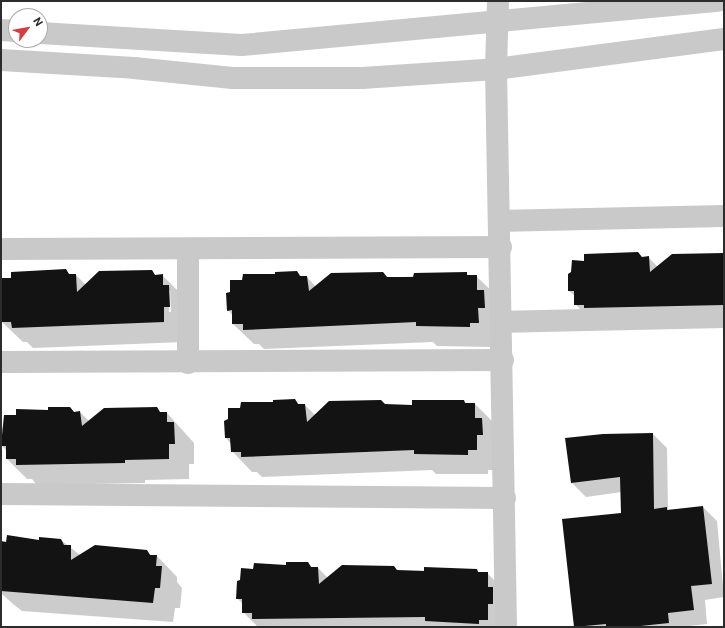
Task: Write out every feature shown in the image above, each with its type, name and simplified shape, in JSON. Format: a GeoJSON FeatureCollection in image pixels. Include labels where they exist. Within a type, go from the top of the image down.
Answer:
{"type":"FeatureCollection","features":[{"type":"Feature","properties":{"kind":"street"},"geometry":{"type":"LineString","coordinates":[[48,33],[242,45],[498,11],[718,1]]}},
{"type":"Feature","properties":{"kind":"street"},"geometry":{"type":"LineString","coordinates":[[498,11],[496,69],[503,360],[506,627]]}},
{"type":"Feature","properties":{"kind":"street"},"geometry":{"type":"LineString","coordinates":[[1,60],[134,68],[232,78],[362,78],[496,69],[724,39]]}},
{"type":"Feature","properties":{"kind":"street"},"geometry":{"type":"LineString","coordinates":[[500,221],[724,216]]}},
{"type":"Feature","properties":{"kind":"street"},"geometry":{"type":"LineString","coordinates":[[1,249],[188,250],[500,247]]}},
{"type":"Feature","properties":{"kind":"street"},"geometry":{"type":"LineString","coordinates":[[188,250],[188,363]]}},
{"type":"Feature","properties":{"kind":"street"},"geometry":{"type":"LineString","coordinates":[[502,322],[724,317]]}},
{"type":"Feature","properties":{"kind":"street"},"geometry":{"type":"LineString","coordinates":[[1,362],[188,363],[503,360]]}},
{"type":"Feature","properties":{"kind":"street"},"geometry":{"type":"LineString","coordinates":[[1,494],[505,498]]}},
{"type":"Feature","properties":{"kind":"building"},"geometry":{"type":"Polygon","coordinates":[[[638,252],[642,257],[649,256],[650,272],[672,254],[724,253],[724,305],[584,308],[584,305],[574,305],[574,291],[568,291],[568,274],[571,272],[572,260],[584,261],[584,254],[638,252]]]}},
{"type":"Feature","properties":{"kind":"building"},"geometry":{"type":"Polygon","coordinates":[[[66,269],[69,274],[76,274],[77,292],[99,271],[152,270],[155,275],[163,274],[163,285],[169,285],[170,307],[164,307],[164,322],[12,328],[11,322],[1,322],[1,278],[11,278],[11,272],[66,269]]]}},
{"type":"Feature","properties":{"kind":"building"},"geometry":{"type":"Polygon","coordinates":[[[297,271],[300,276],[307,276],[309,291],[331,273],[383,272],[387,277],[413,277],[414,273],[467,272],[467,275],[477,275],[477,290],[484,290],[485,308],[478,308],[479,323],[470,323],[470,327],[416,326],[416,322],[243,330],[243,324],[232,324],[232,310],[227,311],[226,293],[230,292],[230,280],[242,280],[243,274],[275,274],[275,272],[297,271]]]}},
{"type":"Feature","properties":{"kind":"building"},"geometry":{"type":"Polygon","coordinates":[[[295,399],[298,404],[305,404],[307,422],[329,401],[381,400],[385,404],[412,405],[412,400],[464,400],[465,403],[475,403],[475,418],[482,418],[483,435],[477,435],[477,450],[468,450],[468,455],[414,454],[414,450],[241,457],[241,452],[231,452],[230,438],[225,438],[224,421],[228,419],[228,408],[240,408],[241,402],[273,402],[273,400],[295,399]]]}},
{"type":"Feature","properties":{"kind":"building"},"geometry":{"type":"Polygon","coordinates":[[[48,407],[70,407],[74,412],[80,411],[82,426],[104,408],[157,407],[160,412],[167,412],[167,422],[174,422],[175,444],[169,444],[169,459],[125,460],[125,463],[16,465],[16,459],[6,459],[6,446],[1,446],[4,415],[16,415],[16,409],[48,410],[48,407]]]}},
{"type":"Feature","properties":{"kind":"building"},"geometry":{"type":"Polygon","coordinates":[[[653,433],[654,509],[667,507],[667,510],[703,506],[712,584],[691,586],[694,610],[668,613],[669,623],[631,627],[606,627],[606,624],[574,627],[562,519],[621,513],[620,477],[571,483],[565,438],[603,434],[653,433]]]}},
{"type":"Feature","properties":{"kind":"building"},"geometry":{"type":"Polygon","coordinates":[[[7,535],[39,540],[39,537],[61,539],[64,545],[71,545],[71,560],[95,545],[147,550],[150,555],[157,555],[156,566],[162,566],[160,588],[155,588],[153,603],[1,591],[1,541],[6,542],[7,535]]]}},
{"type":"Feature","properties":{"kind":"building"},"geometry":{"type":"Polygon","coordinates":[[[286,562],[308,562],[311,567],[318,567],[319,584],[342,565],[394,566],[397,570],[424,571],[424,567],[477,569],[478,572],[488,572],[488,587],[493,587],[493,604],[488,604],[488,620],[479,620],[479,624],[425,621],[425,617],[252,619],[252,613],[242,613],[242,599],[236,599],[237,581],[240,580],[241,568],[253,569],[254,563],[286,565],[286,562]]]}}]}
